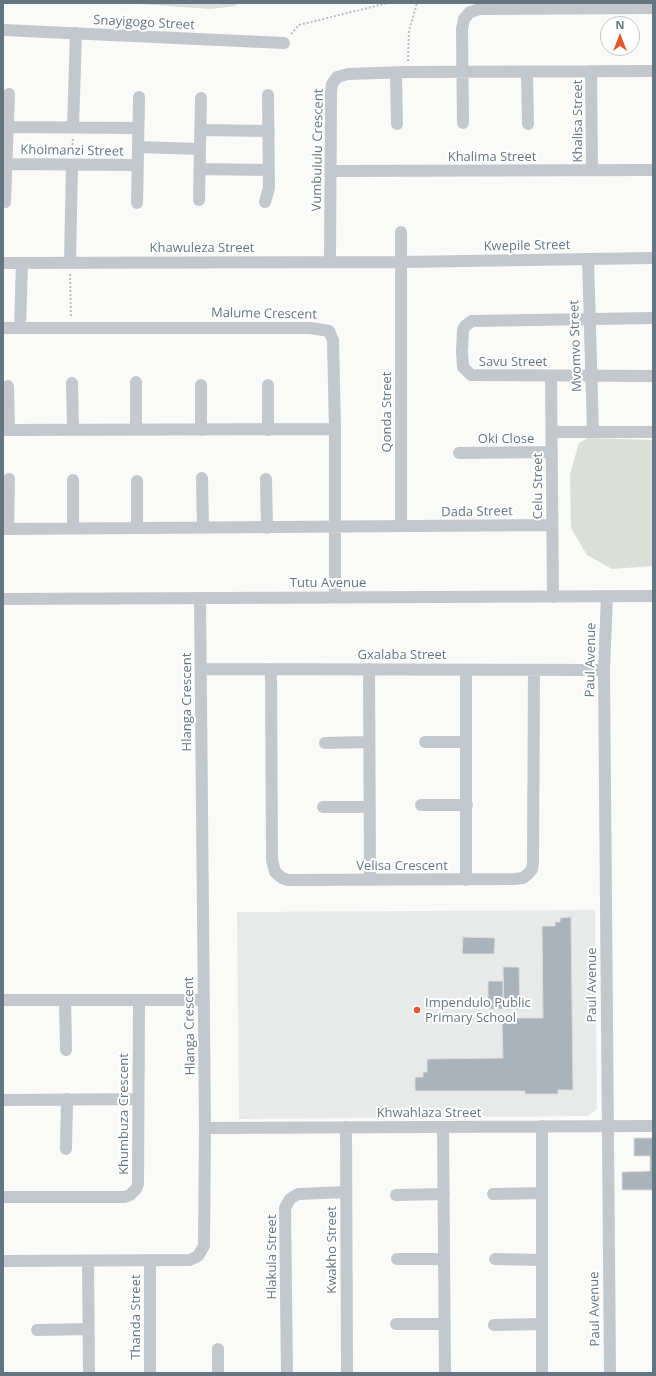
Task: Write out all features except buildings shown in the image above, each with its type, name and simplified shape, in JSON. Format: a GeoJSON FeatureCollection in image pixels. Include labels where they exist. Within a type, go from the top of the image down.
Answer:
{"type":"FeatureCollection","features":[{"type":"Feature","properties":{"kind":"street"},"geometry":{"type":"LineString","coordinates":[[463,123],[461,72],[462,23],[466,15],[475,10],[653,8]]}},
{"type":"Feature","properties":{"kind":"street","name":"Snayigogo Street"},"geometry":{"type":"LineString","coordinates":[[3,30],[284,43]]}},
{"type":"Feature","properties":{"kind":"street"},"geometry":{"type":"LineString","coordinates":[[73,127],[76,33]]}},
{"type":"Feature","properties":{"kind":"street","name":"Khalisa Street"},"geometry":{"type":"LineString","coordinates":[[592,71],[592,170]]}},
{"type":"Feature","properties":{"kind":"street","name":"Vumbululu Crescent"},"geometry":{"type":"LineString","coordinates":[[330,261],[331,92],[333,82],[337,77],[344,74],[402,72],[653,71]]}},
{"type":"Feature","properties":{"kind":"street"},"geometry":{"type":"LineString","coordinates":[[397,124],[402,72]]}},
{"type":"Feature","properties":{"kind":"street"},"geometry":{"type":"LineString","coordinates":[[527,72],[528,124]]}},
{"type":"Feature","properties":{"kind":"street","name":"Kholmanzi Street"},"geometry":{"type":"LineString","coordinates":[[5,202],[5,146],[8,94]]}},
{"type":"Feature","properties":{"kind":"street"},"geometry":{"type":"LineString","coordinates":[[265,202],[269,192],[268,95]]}},
{"type":"Feature","properties":{"kind":"street","name":"Kholmanzi Street"},"geometry":{"type":"LineString","coordinates":[[137,203],[139,97]]}},
{"type":"Feature","properties":{"kind":"street"},"geometry":{"type":"LineString","coordinates":[[199,200],[201,98]]}},
{"type":"Feature","properties":{"kind":"street","name":"Kholmanzi Street"},"geometry":{"type":"LineString","coordinates":[[7,127],[138,128]]}},
{"type":"Feature","properties":{"kind":"street"},"geometry":{"type":"LineString","coordinates":[[200,130],[269,131]]}},
{"type":"Feature","properties":{"kind":"street","name":"Kholmanzi Street"},"geometry":{"type":"LineString","coordinates":[[138,147],[200,149]]}},
{"type":"Feature","properties":{"kind":"street","name":"Kholmanzi Street"},"geometry":{"type":"LineString","coordinates":[[6,164],[137,165]]}},
{"type":"Feature","properties":{"kind":"street"},"geometry":{"type":"LineString","coordinates":[[70,263],[72,165]]}},
{"type":"Feature","properties":{"kind":"street"},"geometry":{"type":"LineString","coordinates":[[200,169],[269,170]]}},
{"type":"Feature","properties":{"kind":"street","name":"Khalima Street"},"geometry":{"type":"LineString","coordinates":[[331,171],[653,170]]}},
{"type":"Feature","properties":{"kind":"street","name":"Qonda Street"},"geometry":{"type":"LineString","coordinates":[[401,232],[401,526]]}},
{"type":"Feature","properties":{"kind":"street","name":"Mvomvo Street"},"geometry":{"type":"LineString","coordinates":[[588,258],[593,432]]}},
{"type":"Feature","properties":{"kind":"street","name":"Kwepile Street"},"geometry":{"type":"LineString","coordinates":[[401,262],[653,258]]}},
{"type":"Feature","properties":{"kind":"street","name":"Khawuleza Street"},"geometry":{"type":"LineString","coordinates":[[3,263],[401,262]]}},
{"type":"Feature","properties":{"kind":"street"},"geometry":{"type":"LineString","coordinates":[[20,328],[22,263]]}},
{"type":"Feature","properties":{"kind":"street","name":"Savu Street"},"geometry":{"type":"LineString","coordinates":[[653,318],[472,321],[465,326],[463,330],[462,362],[463,367],[468,374],[477,376],[653,376]]}},
{"type":"Feature","properties":{"kind":"street","name":"Malume Crescent"},"geometry":{"type":"LineString","coordinates":[[3,328],[310,328],[325,330],[331,335],[333,340],[336,528],[335,597]]}},
{"type":"Feature","properties":{"kind":"street","name":"Celu Street"},"geometry":{"type":"LineString","coordinates":[[551,376],[553,597]]}},
{"type":"Feature","properties":{"kind":"street"},"geometry":{"type":"LineString","coordinates":[[136,382],[136,430]]}},
{"type":"Feature","properties":{"kind":"street"},"geometry":{"type":"LineString","coordinates":[[72,383],[73,430]]}},
{"type":"Feature","properties":{"kind":"street"},"geometry":{"type":"LineString","coordinates":[[201,385],[201,430]]}},
{"type":"Feature","properties":{"kind":"street"},"geometry":{"type":"LineString","coordinates":[[268,385],[268,430]]}},
{"type":"Feature","properties":{"kind":"street"},"geometry":{"type":"LineString","coordinates":[[8,386],[6,430],[335,429]]}},
{"type":"Feature","properties":{"kind":"street"},"geometry":{"type":"LineString","coordinates":[[552,432],[653,432]]}},
{"type":"Feature","properties":{"kind":"street","name":"Oki Close"},"geometry":{"type":"LineString","coordinates":[[459,453],[552,452]]}},
{"type":"Feature","properties":{"kind":"street"},"geometry":{"type":"LineString","coordinates":[[202,478],[203,528]]}},
{"type":"Feature","properties":{"kind":"street"},"geometry":{"type":"LineString","coordinates":[[9,479],[5,529],[336,528],[401,526]]}},
{"type":"Feature","properties":{"kind":"street"},"geometry":{"type":"LineString","coordinates":[[266,479],[267,528]]}},
{"type":"Feature","properties":{"kind":"street"},"geometry":{"type":"LineString","coordinates":[[73,480],[74,528]]}},
{"type":"Feature","properties":{"kind":"street"},"geometry":{"type":"LineString","coordinates":[[137,481],[137,528]]}},
{"type":"Feature","properties":{"kind":"street","name":"Dada Street"},"geometry":{"type":"LineString","coordinates":[[401,526],[552,525]]}},
{"type":"Feature","properties":{"kind":"street","name":"Paul Avenue"},"geometry":{"type":"LineString","coordinates":[[607,596],[604,670],[610,1373]]}},
{"type":"Feature","properties":{"kind":"street","name":"Tutu Avenue"},"geometry":{"type":"LineString","coordinates":[[3,599],[653,596]]}},
{"type":"Feature","properties":{"kind":"street","name":"Hlanga Crescent"},"geometry":{"type":"LineString","coordinates":[[3,1261],[190,1260],[202,1252],[205,1242],[200,598]]}},
{"type":"Feature","properties":{"kind":"street","name":"Gxalaba Street"},"geometry":{"type":"LineString","coordinates":[[201,669],[604,670]]}},
{"type":"Feature","properties":{"kind":"street","name":"Velisa Crescent"},"geometry":{"type":"LineString","coordinates":[[271,669],[272,860],[275,872],[282,878],[288,880],[466,880],[523,878],[532,869],[534,856],[534,670]]}},
{"type":"Feature","properties":{"kind":"street"},"geometry":{"type":"LineString","coordinates":[[369,669],[370,879]]}},
{"type":"Feature","properties":{"kind":"street"},"geometry":{"type":"LineString","coordinates":[[466,670],[466,880]]}},
{"type":"Feature","properties":{"kind":"street"},"geometry":{"type":"LineString","coordinates":[[325,743],[369,742]]}},
{"type":"Feature","properties":{"kind":"street"},"geometry":{"type":"LineString","coordinates":[[425,742],[466,742]]}},
{"type":"Feature","properties":{"kind":"street"},"geometry":{"type":"LineString","coordinates":[[421,805],[466,805]]}},
{"type":"Feature","properties":{"kind":"street"},"geometry":{"type":"LineString","coordinates":[[323,807],[369,807]]}},
{"type":"Feature","properties":{"kind":"street"},"geometry":{"type":"LineString","coordinates":[[3,1000],[203,1000]]}},
{"type":"Feature","properties":{"kind":"street"},"geometry":{"type":"LineString","coordinates":[[65,1000],[66,1050]]}},
{"type":"Feature","properties":{"kind":"street","name":"Khumbuza Crescent"},"geometry":{"type":"LineString","coordinates":[[3,1197],[125,1197],[130,1195],[136,1189],[138,1184],[139,1000]]}},
{"type":"Feature","properties":{"kind":"street"},"geometry":{"type":"LineString","coordinates":[[66,1149],[67,1099]]}},
{"type":"Feature","properties":{"kind":"street"},"geometry":{"type":"LineString","coordinates":[[3,1100],[138,1099]]}},
{"type":"Feature","properties":{"kind":"street"},"geometry":{"type":"LineString","coordinates":[[542,1126],[542,1373]]}},
{"type":"Feature","properties":{"kind":"street","name":"Khwahlaza Street"},"geometry":{"type":"LineString","coordinates":[[205,1128],[653,1126]]}},
{"type":"Feature","properties":{"kind":"street"},"geometry":{"type":"LineString","coordinates":[[443,1127],[446,1373]]}},
{"type":"Feature","properties":{"kind":"street","name":"Kwakho Street"},"geometry":{"type":"LineString","coordinates":[[346,1128],[347,1373]]}},
{"type":"Feature","properties":{"kind":"street","name":"Hlakula Street"},"geometry":{"type":"LineString","coordinates":[[287,1373],[286,1204],[294,1195],[302,1193],[346,1192]]}},
{"type":"Feature","properties":{"kind":"street"},"geometry":{"type":"LineString","coordinates":[[493,1194],[542,1193]]}},
{"type":"Feature","properties":{"kind":"street"},"geometry":{"type":"LineString","coordinates":[[396,1195],[444,1194]]}},
{"type":"Feature","properties":{"kind":"street"},"geometry":{"type":"LineString","coordinates":[[397,1259],[444,1259]]}},
{"type":"Feature","properties":{"kind":"street"},"geometry":{"type":"LineString","coordinates":[[495,1259],[542,1260]]}},
{"type":"Feature","properties":{"kind":"street","name":"Thanda Street"},"geometry":{"type":"LineString","coordinates":[[150,1260],[150,1373]]}},
{"type":"Feature","properties":{"kind":"street"},"geometry":{"type":"LineString","coordinates":[[88,1261],[89,1373]]}},
{"type":"Feature","properties":{"kind":"street"},"geometry":{"type":"LineString","coordinates":[[396,1324],[445,1324]]}},
{"type":"Feature","properties":{"kind":"street"},"geometry":{"type":"LineString","coordinates":[[494,1325],[542,1324]]}},
{"type":"Feature","properties":{"kind":"street"},"geometry":{"type":"LineString","coordinates":[[38,1330],[88,1329]]}},
{"type":"Feature","properties":{"kind":"street"},"geometry":{"type":"LineString","coordinates":[[218,1349],[218,1373]]}},
{"type":"Feature","properties":{"kind":"path"},"geometry":{"type":"LineString","coordinates":[[284,43],[299,25],[388,3]]}},
{"type":"Feature","properties":{"kind":"path"},"geometry":{"type":"LineString","coordinates":[[402,72],[409,31],[417,3]]}},
{"type":"Feature","properties":{"kind":"path"},"geometry":{"type":"LineString","coordinates":[[72,165],[73,127]]}},
{"type":"Feature","properties":{"kind":"path"},"geometry":{"type":"LineString","coordinates":[[70,263],[71,328]]}},
{"type":"Feature","properties":{"kind":"shaded area"},"geometry":{"type":"Polygon","coordinates":[[[126,3],[237,3],[236,6],[211,9],[126,3]]]}},
{"type":"Feature","properties":{"kind":"shaded area"},"geometry":{"type":"Polygon","coordinates":[[[588,438],[653,440],[653,566],[612,569],[587,555],[571,528],[570,474],[579,443],[588,438]]]}},
{"type":"Feature","properties":{"kind":"shaded area","name":"Impendulo Public Primary School"},"geometry":{"type":"Polygon","coordinates":[[[595,910],[597,1109],[588,1116],[239,1119],[237,912],[595,910]]]}},
{"type":"Feature","properties":{"kind":"place","name":"Impendulo Public Primary School"},"geometry":{"type":"Point","coordinates":[417,1010]}}]}
